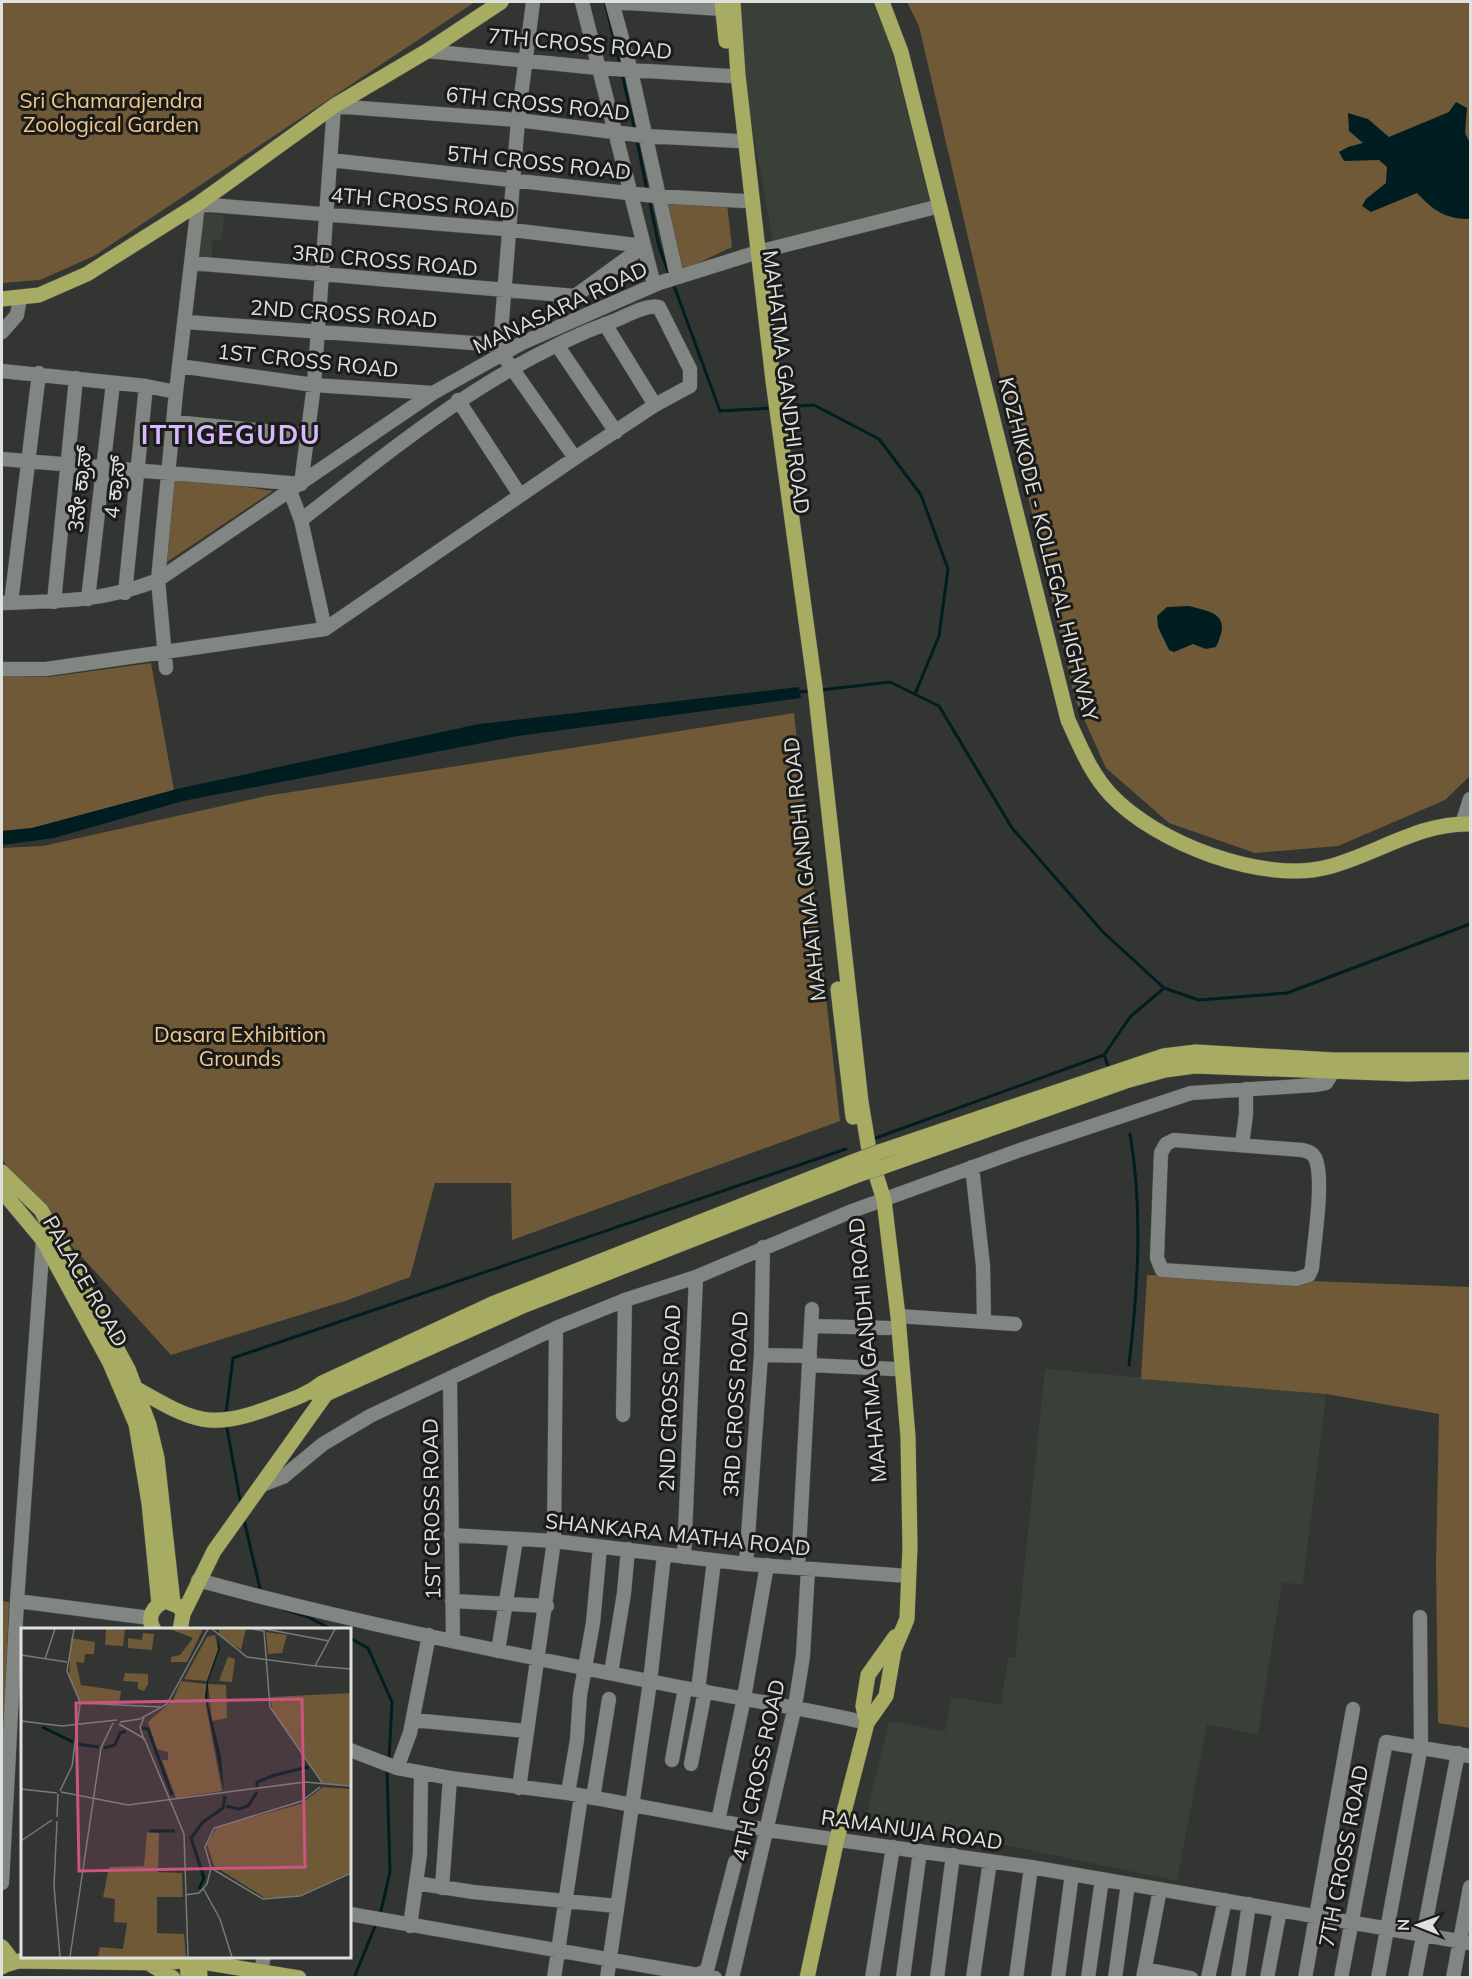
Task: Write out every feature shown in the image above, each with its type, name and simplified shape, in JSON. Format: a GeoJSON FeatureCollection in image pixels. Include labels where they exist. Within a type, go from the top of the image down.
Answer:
{"type":"FeatureCollection","features":[{"type":"Feature","properties":{"kind":"main road"},"geometry":{"type":"LineString","coordinates":[[2,299],[39,295],[87,274],[198,204],[334,106],[428,51],[501,2]]}},
{"type":"Feature","properties":{"kind":"main road","name":"KOZHIKODE - KOLLEGAL HIGHWAY"},"geometry":{"type":"LineString","coordinates":[[882,2],[901,52],[1068,720],[1090,767],[1110,795],[1138,818],[1170,837],[1203,851],[1278,871],[1326,868],[1423,831],[1466,824]]}},
{"type":"Feature","properties":{"kind":"main road","name":"MAHATMA GANDHI ROAD"},"geometry":{"type":"LineString","coordinates":[[726,4],[729,76],[744,201],[754,253]]}},
{"type":"Feature","properties":{"kind":"main road","name":"MAHATMA GANDHI ROAD"},"geometry":{"type":"LineString","coordinates":[[726,4],[738,75],[770,404],[811,694],[852,1109],[861,1158],[879,1201],[908,1437],[905,1575],[900,1619],[896,1634],[868,1675],[863,1706],[867,1723]]}},
{"type":"Feature","properties":{"kind":"main road"},"geometry":{"type":"LineString","coordinates":[[130,1393],[190,1416],[213,1422],[238,1419],[320,1389],[858,1168],[1163,1056],[1196,1052],[1334,1060],[1470,1059]]}},
{"type":"Feature","properties":{"kind":"main road"},"geometry":{"type":"LineString","coordinates":[[881,1160],[1165,1070],[1195,1066],[1333,1072],[1470,1072]]}},
{"type":"Feature","properties":{"kind":"main road"},"geometry":{"type":"LineString","coordinates":[[2,1172],[41,1210],[112,1339],[130,1393],[172,1607],[180,1628]]}},
{"type":"Feature","properties":{"kind":"main road","name":"PALACE ROAD"},"geometry":{"type":"LineString","coordinates":[[2,1191],[43,1240],[110,1363],[130,1393]]}},
{"type":"Feature","properties":{"kind":"main road","name":"MAHATMA GANDHI ROAD"},"geometry":{"type":"LineString","coordinates":[[807,1977],[837,1839],[867,1723],[886,1696],[894,1650],[907,1619],[894,1369],[894,1322]]}},
{"type":"Feature","properties":{"kind":"main road"},"geometry":{"type":"LineString","coordinates":[[150,1625],[172,1607],[198,1580],[262,1485],[320,1389]]}},
{"type":"Feature","properties":{"kind":"main road"},"geometry":{"type":"LineString","coordinates":[[3,1948],[21,1952]]}},
{"type":"Feature","properties":{"kind":"main road"},"geometry":{"type":"LineString","coordinates":[[3,1948],[9,1956],[3,1966]]}},
{"type":"Feature","properties":{"kind":"main road"},"geometry":{"type":"LineString","coordinates":[[3,1966],[18,1961],[147,1963],[189,1958],[262,1964],[299,1977]]}},
{"type":"Feature","properties":{"kind":"main road"},"geometry":{"type":"LineString","coordinates":[[188,1977],[189,1958]]}},
{"type":"Feature","properties":{"kind":"main road"},"geometry":{"type":"LineString","coordinates":[[189,1958],[200,1977]]}},
{"type":"Feature","properties":{"kind":"main road"},"geometry":{"type":"LineString","coordinates":[[147,1963],[173,1977]]}},
{"type":"Feature","properties":{"kind":"street"},"geometry":{"type":"LineString","coordinates":[[533,2],[518,120],[501,350],[575,458]]}},
{"type":"Feature","properties":{"kind":"street"},"geometry":{"type":"LineString","coordinates":[[582,2],[616,69],[642,135],[677,277]]}},
{"type":"Feature","properties":{"kind":"street"},"geometry":{"type":"LineString","coordinates":[[656,284],[644,246],[636,194],[619,133],[612,2],[726,4]]}},
{"type":"Feature","properties":{"kind":"street","name":"7TH CROSS ROAD"},"geometry":{"type":"LineString","coordinates":[[428,51],[616,69],[729,76]]}},
{"type":"Feature","properties":{"kind":"street"},"geometry":{"type":"LineString","coordinates":[[325,629],[295,488],[308,435],[314,385],[334,106]]}},
{"type":"Feature","properties":{"kind":"street","name":"6TH CROSS ROAD"},"geometry":{"type":"LineString","coordinates":[[334,106],[518,120],[642,135],[738,141]]}},
{"type":"Feature","properties":{"kind":"street","name":"5TH CROSS ROAD"},"geometry":{"type":"LineString","coordinates":[[330,160],[636,194],[744,201]]}},
{"type":"Feature","properties":{"kind":"street"},"geometry":{"type":"LineString","coordinates":[[166,668],[158,580],[176,392],[198,204]]}},
{"type":"Feature","properties":{"kind":"street","name":"4TH CROSS ROAD"},"geometry":{"type":"LineString","coordinates":[[198,204],[509,230],[644,246]]}},
{"type":"Feature","properties":{"kind":"street","name":"MANASARA ROAD"},"geometry":{"type":"LineString","coordinates":[[6,603],[88,599],[125,593],[158,580],[433,393],[501,350],[656,284],[754,253],[940,206]]}},
{"type":"Feature","properties":{"kind":"street","name":"3RD CROSS ROAD"},"geometry":{"type":"LineString","coordinates":[[192,263],[575,296],[644,246]]}},
{"type":"Feature","properties":{"kind":"street"},"geometry":{"type":"LineString","coordinates":[[2,332],[18,315],[20,298]]}},
{"type":"Feature","properties":{"kind":"street"},"geometry":{"type":"LineString","coordinates":[[2,669],[46,669],[325,629],[575,458],[655,405],[690,386],[690,369],[659,307],[651,307],[605,324],[511,367],[458,400],[301,520]]}},
{"type":"Feature","properties":{"kind":"street","name":"2ND CROSS ROAD"},"geometry":{"type":"LineString","coordinates":[[186,322],[501,350]]}},
{"type":"Feature","properties":{"kind":"street"},"geometry":{"type":"LineString","coordinates":[[605,324],[655,405]]}},
{"type":"Feature","properties":{"kind":"street"},"geometry":{"type":"LineString","coordinates":[[557,345],[616,432]]}},
{"type":"Feature","properties":{"kind":"street","name":"1ST CROSS ROAD"},"geometry":{"type":"LineString","coordinates":[[179,366],[314,385],[433,393]]}},
{"type":"Feature","properties":{"kind":"street"},"geometry":{"type":"LineString","coordinates":[[2,371],[39,373],[146,386],[176,392]]}},
{"type":"Feature","properties":{"kind":"street"},"geometry":{"type":"LineString","coordinates":[[6,603],[39,373]]}},
{"type":"Feature","properties":{"kind":"street"},"geometry":{"type":"LineString","coordinates":[[54,602],[76,378]]}},
{"type":"Feature","properties":{"kind":"street","name":"3ನೆೇ ಕ್ರಾಸ್"},"geometry":{"type":"LineString","coordinates":[[88,599],[113,383]]}},
{"type":"Feature","properties":{"kind":"street","name":"4 ಕ್ರಾಸ್"},"geometry":{"type":"LineString","coordinates":[[125,593],[146,386]]}},
{"type":"Feature","properties":{"kind":"street"},"geometry":{"type":"LineString","coordinates":[[458,400],[520,495]]}},
{"type":"Feature","properties":{"kind":"street"},"geometry":{"type":"LineString","coordinates":[[174,422],[308,435]]}},
{"type":"Feature","properties":{"kind":"street"},"geometry":{"type":"LineString","coordinates":[[2,459],[69,463],[295,488]]}},
{"type":"Feature","properties":{"kind":"street"},"geometry":{"type":"LineString","coordinates":[[1466,824],[1470,799]]}},
{"type":"Feature","properties":{"kind":"street"},"geometry":{"type":"LineString","coordinates":[[262,1485],[283,1476],[324,1444],[370,1416],[556,1328],[626,1300],[696,1277],[763,1247],[879,1201],[1191,1093],[1315,1085],[1326,1083],[1333,1072]]}},
{"type":"Feature","properties":{"kind":"street"},"geometry":{"type":"LineString","coordinates":[[1242,1145],[1246,1089]]}},
{"type":"Feature","properties":{"kind":"street"},"geometry":{"type":"LineString","coordinates":[[1174,1140],[1242,1145],[1302,1150],[1313,1155],[1317,1161],[1318,1184],[1312,1268],[1309,1275],[1296,1279],[1162,1270],[1156,1258],[1164,1147],[1174,1140]]}},
{"type":"Feature","properties":{"kind":"street"},"geometry":{"type":"LineString","coordinates":[[972,1167],[983,1266],[984,1321]]}},
{"type":"Feature","properties":{"kind":"street"},"geometry":{"type":"LineString","coordinates":[[2,1883],[19,1631],[17,1601],[43,1240]]}},
{"type":"Feature","properties":{"kind":"street","name":"3RD CROSS ROAD"},"geometry":{"type":"LineString","coordinates":[[746,1564],[761,1355],[763,1247]]}},
{"type":"Feature","properties":{"kind":"street","name":"2ND CROSS ROAD"},"geometry":{"type":"LineString","coordinates":[[684,1557],[696,1277]]}},
{"type":"Feature","properties":{"kind":"street"},"geometry":{"type":"LineString","coordinates":[[623,1415],[626,1300]]}},
{"type":"Feature","properties":{"kind":"street","name":"4TH CROSS ROAD"},"geometry":{"type":"LineString","coordinates":[[732,1977],[768,1830],[795,1706],[803,1656],[803,1569],[812,1309]]}},
{"type":"Feature","properties":{"kind":"street"},"geometry":{"type":"LineString","coordinates":[[813,1326],[984,1321],[1015,1324]]}},
{"type":"Feature","properties":{"kind":"street"},"geometry":{"type":"LineString","coordinates":[[519,1788],[537,1659],[547,1606],[554,1541],[556,1328]]}},
{"type":"Feature","properties":{"kind":"street"},"geometry":{"type":"LineString","coordinates":[[761,1355],[894,1369]]}},
{"type":"Feature","properties":{"kind":"street","name":"1ST CROSS ROAD"},"geometry":{"type":"LineString","coordinates":[[450,1378],[453,1641]]}},
{"type":"Feature","properties":{"kind":"street","name":"SHANKARA MATHA ROAD"},"geometry":{"type":"LineString","coordinates":[[451,1535],[554,1541],[714,1561],[905,1575]]}},
{"type":"Feature","properties":{"kind":"street"},"geometry":{"type":"LineString","coordinates":[[498,1651],[516,1540]]}},
{"type":"Feature","properties":{"kind":"street"},"geometry":{"type":"LineString","coordinates":[[581,1796],[585,1667],[593,1623],[600,1547]]}},
{"type":"Feature","properties":{"kind":"street"},"geometry":{"type":"LineString","coordinates":[[611,1673],[621,1615],[628,1550]]}},
{"type":"Feature","properties":{"kind":"street"},"geometry":{"type":"LineString","coordinates":[[607,1977],[630,1806],[650,1682],[664,1555]]}},
{"type":"Feature","properties":{"kind":"street"},"geometry":{"type":"LineString","coordinates":[[691,1764],[696,1689],[714,1561]]}},
{"type":"Feature","properties":{"kind":"street"},"geometry":{"type":"LineString","coordinates":[[718,1821],[744,1698],[767,1565]]}},
{"type":"Feature","properties":{"kind":"street"},"geometry":{"type":"LineString","coordinates":[[198,1580],[276,1601],[498,1651],[650,1682],[795,1706],[867,1723]]}},
{"type":"Feature","properties":{"kind":"street"},"geometry":{"type":"LineString","coordinates":[[17,1601],[150,1625]]}},
{"type":"Feature","properties":{"kind":"street"},"geometry":{"type":"LineString","coordinates":[[452,1601],[547,1606]]}},
{"type":"Feature","properties":{"kind":"street"},"geometry":{"type":"LineString","coordinates":[[1378,1977],[1421,1746],[1420,1617]]}},
{"type":"Feature","properties":{"kind":"street"},"geometry":{"type":"LineString","coordinates":[[397,1768],[413,1720],[429,1635]]}},
{"type":"Feature","properties":{"kind":"street"},"geometry":{"type":"LineString","coordinates":[[672,1760],[696,1689]]}},
{"type":"Feature","properties":{"kind":"street"},"geometry":{"type":"LineString","coordinates":[[554,1977],[581,1796],[609,1699]]}},
{"type":"Feature","properties":{"kind":"street"},"geometry":{"type":"LineString","coordinates":[[1305,1977],[1353,1709]]}},
{"type":"Feature","properties":{"kind":"street"},"geometry":{"type":"LineString","coordinates":[[413,1720],[527,1731]]}},
{"type":"Feature","properties":{"kind":"street","name":"7TH CROSS ROAD"},"geometry":{"type":"LineString","coordinates":[[1341,1977],[1386,1742],[1421,1746]]}},
{"type":"Feature","properties":{"kind":"street"},"geometry":{"type":"LineString","coordinates":[[1415,1977],[1464,1755],[1421,1746]]}},
{"type":"Feature","properties":{"kind":"street","name":"RAMANUJA ROAD"},"geometry":{"type":"LineString","coordinates":[[351,1750],[397,1768],[450,1778],[581,1796],[768,1830],[1031,1867],[1465,1942]]}},
{"type":"Feature","properties":{"kind":"street"},"geometry":{"type":"LineString","coordinates":[[410,1926],[420,1854],[422,1773]]}},
{"type":"Feature","properties":{"kind":"street"},"geometry":{"type":"LineString","coordinates":[[442,1888],[450,1778]]}},
{"type":"Feature","properties":{"kind":"street"},"geometry":{"type":"LineString","coordinates":[[872,1977],[893,1847]]}},
{"type":"Feature","properties":{"kind":"street"},"geometry":{"type":"LineString","coordinates":[[903,1977],[920,1851]]}},
{"type":"Feature","properties":{"kind":"street"},"geometry":{"type":"LineString","coordinates":[[938,1977],[953,1855]]}},
{"type":"Feature","properties":{"kind":"street"},"geometry":{"type":"LineString","coordinates":[[973,1977],[990,1861]]}},
{"type":"Feature","properties":{"kind":"street"},"geometry":{"type":"LineString","coordinates":[[701,1975],[707,1970],[735,1862]]}},
{"type":"Feature","properties":{"kind":"street"},"geometry":{"type":"LineString","coordinates":[[1016,1977],[1031,1867]]}},
{"type":"Feature","properties":{"kind":"street"},"geometry":{"type":"LineString","coordinates":[[1059,1977],[1072,1874]]}},
{"type":"Feature","properties":{"kind":"street"},"geometry":{"type":"LineString","coordinates":[[1088,1977],[1102,1879]]}},
{"type":"Feature","properties":{"kind":"street"},"geometry":{"type":"LineString","coordinates":[[416,1883],[442,1888],[617,1906]]}},
{"type":"Feature","properties":{"kind":"street"},"geometry":{"type":"LineString","coordinates":[[1115,1977],[1128,1884]]}},
{"type":"Feature","properties":{"kind":"street"},"geometry":{"type":"LineString","coordinates":[[1453,1977],[1465,1942],[1470,1887]]}},
{"type":"Feature","properties":{"kind":"street"},"geometry":{"type":"LineString","coordinates":[[1160,1889],[1144,1973],[1191,1977]]}},
{"type":"Feature","properties":{"kind":"street"},"geometry":{"type":"LineString","coordinates":[[1208,1977],[1225,1900]]}},
{"type":"Feature","properties":{"kind":"street"},"geometry":{"type":"LineString","coordinates":[[1238,1977],[1249,1904]]}},
{"type":"Feature","properties":{"kind":"street"},"geometry":{"type":"LineString","coordinates":[[1267,1977],[1280,1910]]}},
{"type":"Feature","properties":{"kind":"street"},"geometry":{"type":"LineString","coordinates":[[351,1914],[410,1926],[558,1948],[655,1972],[715,1977]]}},
{"type":"Feature","properties":{"kind":"shaded area"},"geometry":{"type":"Polygon","coordinates":[[[736,2],[873,2],[886,28],[930,204],[773,240],[744,84],[736,2]]]}},
{"type":"Feature","properties":{"kind":"shaded area"},"geometry":{"type":"Polygon","coordinates":[[[203,213],[224,215],[222,241],[213,240],[211,260],[199,259],[203,213]]]}},
{"type":"Feature","properties":{"kind":"shaded area"},"geometry":{"type":"Polygon","coordinates":[[[1045,1369],[1326,1394],[1303,1585],[1282,1582],[1258,1735],[1207,1724],[1177,1881],[905,1824],[901,1837],[882,1833],[883,1826],[878,1825],[878,1820],[866,1817],[889,1721],[945,1731],[951,1697],[1001,1705],[1008,1657],[1015,1658],[1045,1369]]]}},
{"type":"Feature","properties":{"kind":"green space","name":"Sri Chamarajendra Zoological Garden"},"geometry":{"type":"Polygon","coordinates":[[[2,2],[475,2],[94,256],[40,280],[2,283],[2,2]]]}},
{"type":"Feature","properties":{"kind":"green space"},"geometry":{"type":"Polygon","coordinates":[[[907,2],[1470,2],[1470,776],[1445,800],[1338,846],[1255,853],[1169,823],[1106,768],[1075,699],[919,26],[907,2]]]}},
{"type":"Feature","properties":{"kind":"green space"},"geometry":{"type":"Polygon","coordinates":[[[662,199],[727,204],[732,247],[679,272],[662,199]]]}},
{"type":"Feature","properties":{"kind":"green space"},"geometry":{"type":"Polygon","coordinates":[[[172,476],[273,491],[164,564],[172,476]]]}},
{"type":"Feature","properties":{"kind":"green space"},"geometry":{"type":"Polygon","coordinates":[[[151,663],[174,790],[32,828],[2,831],[2,675],[49,677],[151,663]]]}},
{"type":"Feature","properties":{"kind":"green space","name":"Dasara Exhibition Grounds"},"geometry":{"type":"Polygon","coordinates":[[[794,713],[840,1121],[512,1240],[511,1183],[435,1183],[410,1277],[348,1300],[171,1355],[30,1200],[2,1159],[2,848],[43,846],[266,796],[794,713]]]}},
{"type":"Feature","properties":{"kind":"green space"},"geometry":{"type":"Polygon","coordinates":[[[1147,1275],[1470,1287],[1470,1728],[1438,1723],[1436,1564],[1439,1414],[1326,1394],[1141,1379],[1147,1275]]]}},
{"type":"Feature","properties":{"kind":"green space"},"geometry":{"type":"Polygon","coordinates":[[[2,1601],[9,1602],[2,1794],[2,1601]]]}},
{"type":"Feature","properties":{"kind":"water"},"geometry":{"type":"Polygon","coordinates":[[[1456,102],[1467,108],[1465,133],[1470,143],[1470,219],[1440,213],[1417,193],[1371,212],[1362,206],[1366,199],[1386,183],[1387,167],[1379,160],[1344,161],[1339,152],[1363,143],[1349,131],[1348,113],[1368,119],[1389,137],[1449,112],[1456,102]]]}},
{"type":"Feature","properties":{"kind":"water"},"geometry":{"type":"Polygon","coordinates":[[[1189,606],[1218,617],[1222,628],[1216,647],[1206,649],[1193,644],[1174,652],[1169,650],[1158,627],[1157,616],[1167,607],[1189,606]]]}},
{"type":"Feature","properties":{"kind":"water"},"geometry":{"type":"Polygon","coordinates":[[[799,687],[801,698],[518,736],[183,801],[54,838],[2,845],[2,831],[32,828],[181,788],[479,724],[799,687]]]}},
{"type":"Feature","properties":{"kind":"waterway"},"geometry":{"type":"LineString","coordinates":[[605,2],[620,64]]}},
{"type":"Feature","properties":{"kind":"waterway"},"geometry":{"type":"LineString","coordinates":[[622,73],[635,131]]}},
{"type":"Feature","properties":{"kind":"waterway"},"geometry":{"type":"LineString","coordinates":[[637,141],[647,190]]}},
{"type":"Feature","properties":{"kind":"waterway"},"geometry":{"type":"LineString","coordinates":[[649,199],[659,246],[670,277]]}},
{"type":"Feature","properties":{"kind":"waterway"},"geometry":{"type":"LineString","coordinates":[[673,283],[720,411],[771,408]]}},
{"type":"Feature","properties":{"kind":"waterway"},"geometry":{"type":"LineString","coordinates":[[781,407],[814,405],[879,439],[921,495],[948,569],[939,636],[915,694]]}},
{"type":"Feature","properties":{"kind":"waterway"},"geometry":{"type":"LineString","coordinates":[[821,690],[890,682],[939,706],[1012,828],[1103,932],[1164,988],[1199,1000],[1287,993],[1470,924]]}},
{"type":"Feature","properties":{"kind":"waterway"},"geometry":{"type":"LineString","coordinates":[[797,692],[811,691]]}},
{"type":"Feature","properties":{"kind":"waterway"},"geometry":{"type":"LineString","coordinates":[[873,1139],[1104,1055],[1130,1017],[1164,988]]}},
{"type":"Feature","properties":{"kind":"waterway"},"geometry":{"type":"LineString","coordinates":[[1104,1055],[1109,1068]]}},
{"type":"Feature","properties":{"kind":"waterway"},"geometry":{"type":"LineString","coordinates":[[1129,1365],[1138,1249],[1137,1191],[1130,1134]]}},
{"type":"Feature","properties":{"kind":"waterway"},"geometry":{"type":"LineString","coordinates":[[226,1413],[233,1358],[846,1149]]}},
{"type":"Feature","properties":{"kind":"waterway"},"geometry":{"type":"LineString","coordinates":[[226,1423],[241,1505]]}},
{"type":"Feature","properties":{"kind":"waterway"},"geometry":{"type":"LineString","coordinates":[[244,1520],[261,1593]]}},
{"type":"Feature","properties":{"kind":"waterway"},"geometry":{"type":"LineString","coordinates":[[285,1610],[306,1616],[329,1628]]}},
{"type":"Feature","properties":{"kind":"waterway"},"geometry":{"type":"LineString","coordinates":[[351,1639],[368,1648],[392,1702],[389,1760]]}},
{"type":"Feature","properties":{"kind":"waterway"},"geometry":{"type":"LineString","coordinates":[[380,1915],[390,1872],[387,1770]]}},
{"type":"Feature","properties":{"kind":"waterway"},"geometry":{"type":"LineString","coordinates":[[354,1978],[376,1924]]}},
{"type":"Feature","properties":{"kind":"district","name":"ITTIGEGUDU"},"geometry":{"type":"Point","coordinates":[231,434]}}]}
